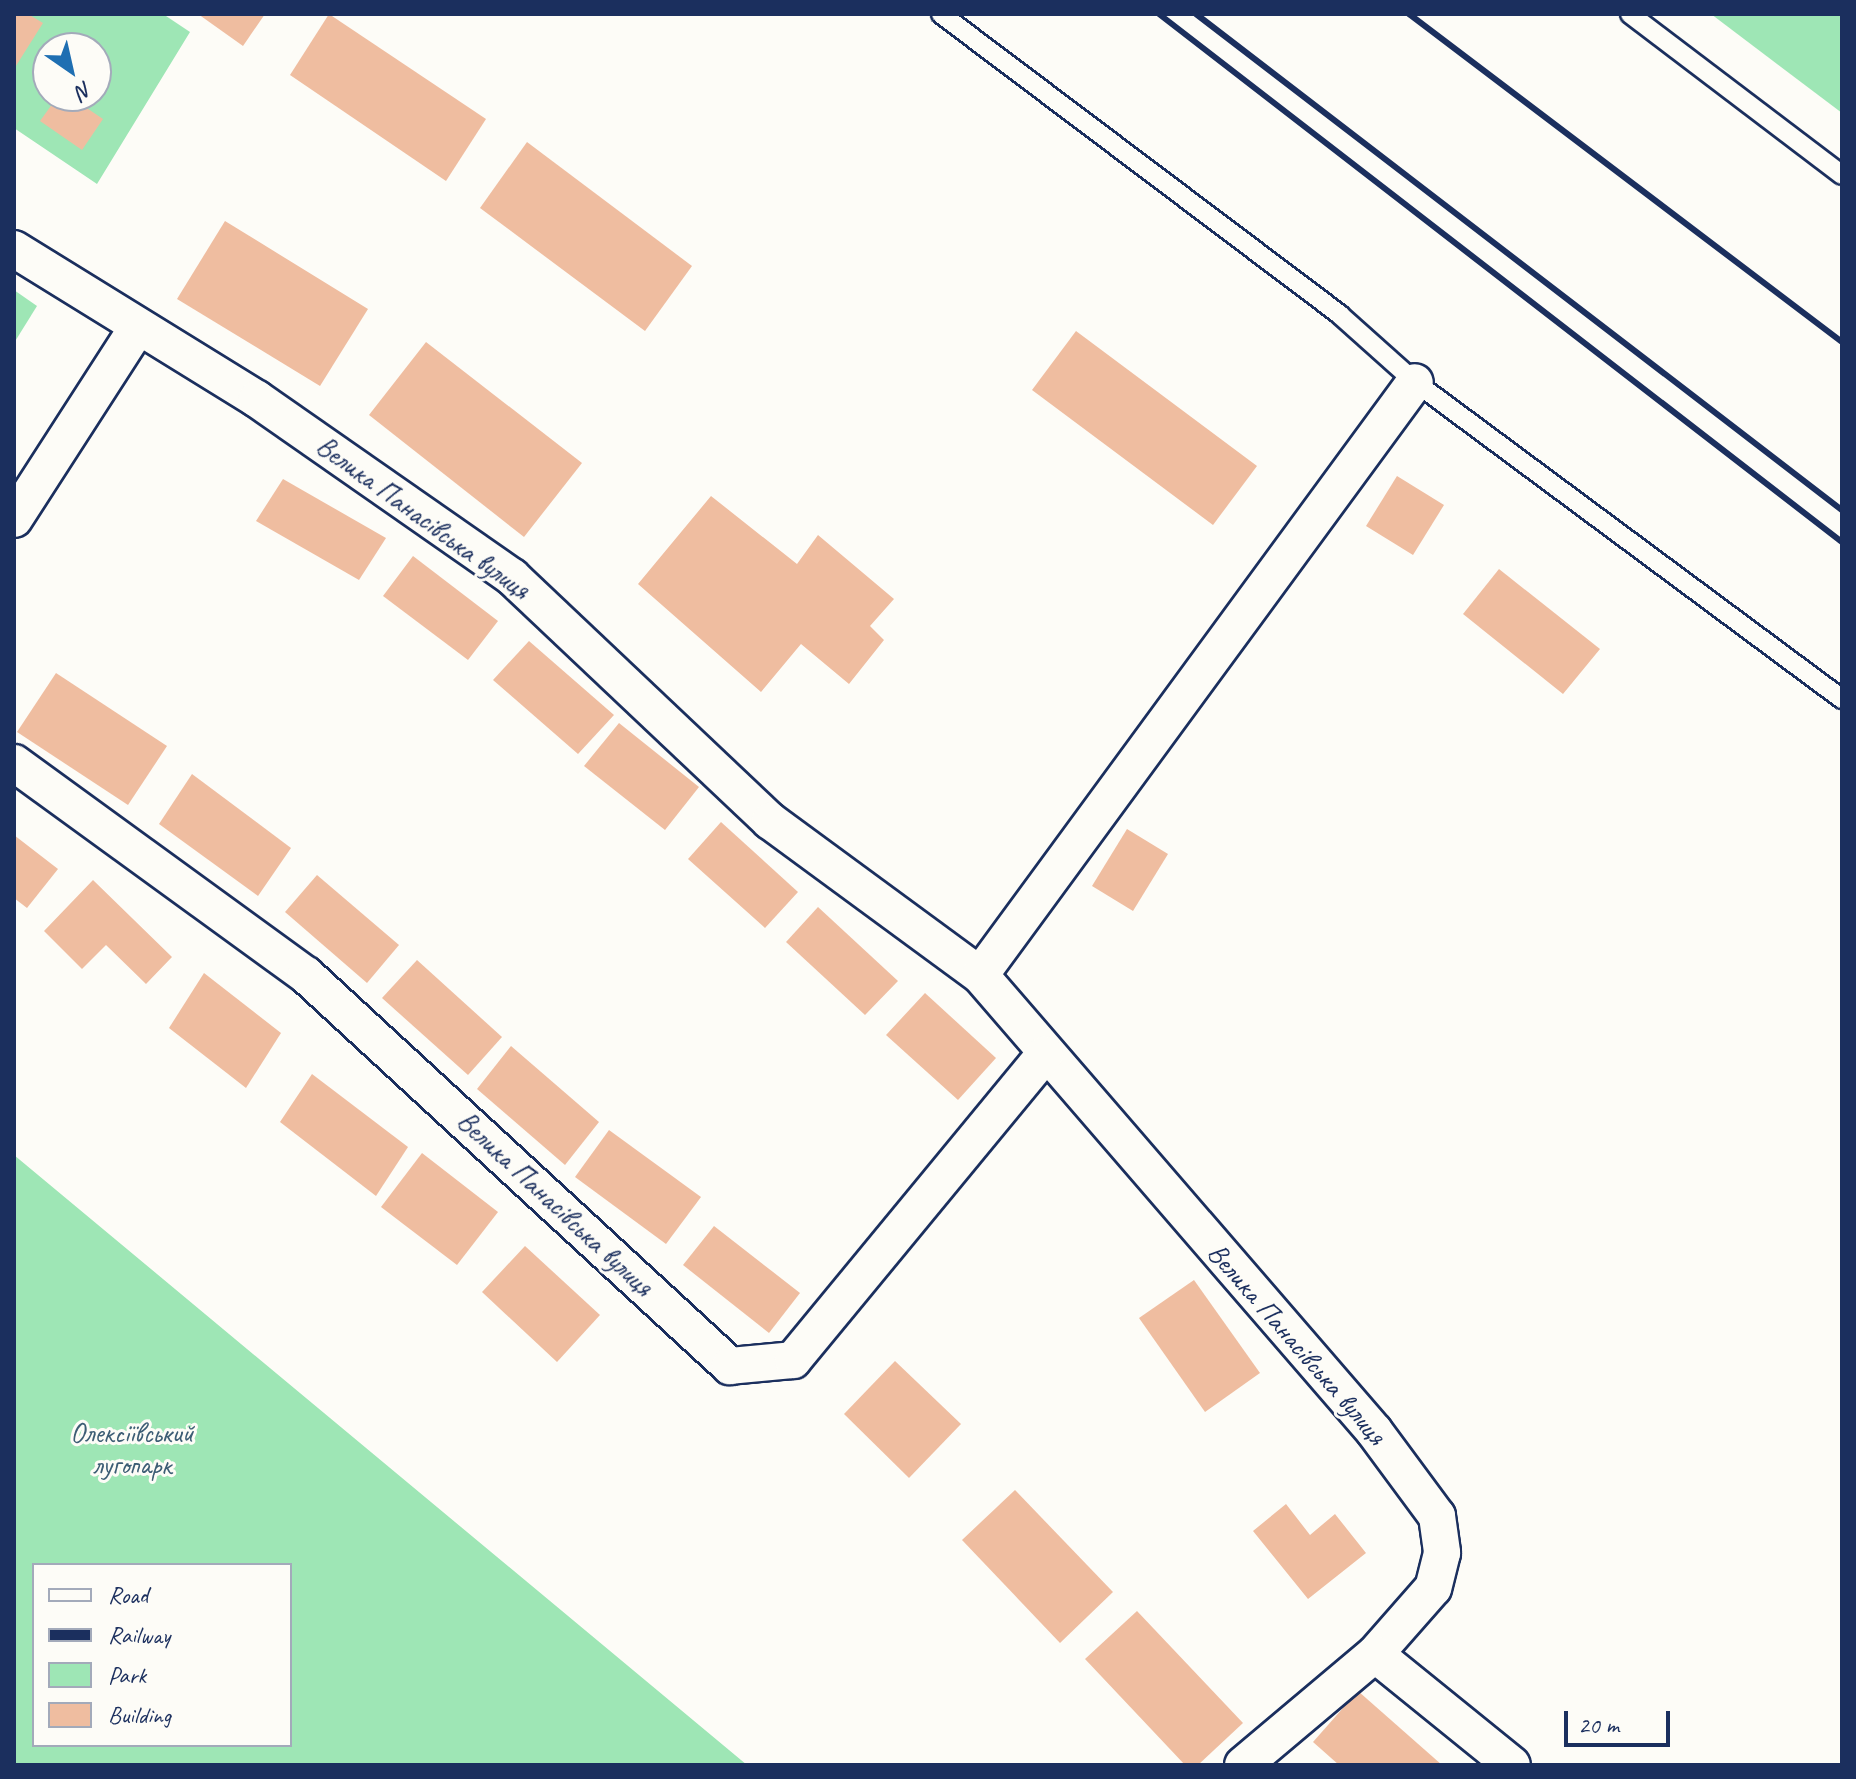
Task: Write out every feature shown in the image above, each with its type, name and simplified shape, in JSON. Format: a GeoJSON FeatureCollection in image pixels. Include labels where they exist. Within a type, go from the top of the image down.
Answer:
{"type":"FeatureCollection","features":[{"type":"Feature","properties":{"kind":"street","name":"Велика Панасівська вулиця"},"geometry":{"type":"LineString","coordinates":[[14,249],[137,328],[257,399],[512,577],[770,821],[980,975],[1045,1054],[1374,1431],[1437,1516],[1442,1553],[1433,1588],[1375,1654],[1243,1765]]}},
{"type":"Feature","properties":{"kind":"street"},"geometry":{"type":"LineString","coordinates":[[14,519],[137,328]]}},
{"type":"Feature","properties":{"kind":"street"},"geometry":{"type":"LineString","coordinates":[[980,975],[1415,382]]}},
{"type":"Feature","properties":{"kind":"street","name":"Велика Панасівська вулиця"},"geometry":{"type":"LineString","coordinates":[[14,763],[306,975],[730,1366],[793,1360],[1045,1054]]}},
{"type":"Feature","properties":{"kind":"street"},"geometry":{"type":"LineString","coordinates":[[1375,1654],[1512,1765]]}},
{"type":"Feature","properties":{"kind":"lane"},"geometry":{"type":"LineString","coordinates":[[941,14],[1340,315],[1415,382],[1842,699]]}},
{"type":"Feature","properties":{"kind":"lane"},"geometry":{"type":"LineString","coordinates":[[1630,14],[1842,175]]}},
{"type":"Feature","properties":{"kind":"green space"},"geometry":{"type":"Polygon","coordinates":[[[14,14],[163,14],[190,32],[97,184],[14,128],[14,14]]]}},
{"type":"Feature","properties":{"kind":"green space"},"geometry":{"type":"Polygon","coordinates":[[[1711,14],[1842,14],[1842,113],[1711,14]]]}},
{"type":"Feature","properties":{"kind":"green space"},"geometry":{"type":"Polygon","coordinates":[[[14,290],[37,306],[14,343],[14,290]]]}},
{"type":"Feature","properties":{"kind":"green space","name":"Олексіївський лугопарк"},"geometry":{"type":"Polygon","coordinates":[[[14,1155],[747,1765],[14,1765],[14,1155]]]}},
{"type":"Feature","properties":{"kind":"building"},"geometry":{"type":"Polygon","coordinates":[[[14,14],[28,14],[43,23],[37,32],[32,32],[32,40],[14,69],[14,14]]]}},
{"type":"Feature","properties":{"kind":"building"},"geometry":{"type":"Polygon","coordinates":[[[198,14],[265,14],[243,46],[198,14]]]}},
{"type":"Feature","properties":{"kind":"building"},"geometry":{"type":"Polygon","coordinates":[[[329,14],[486,119],[446,181],[290,75],[329,14]]]}},
{"type":"Feature","properties":{"kind":"building"},"geometry":{"type":"Polygon","coordinates":[[[46,112],[93,112],[103,119],[82,150],[40,121],[46,112]]]}},
{"type":"Feature","properties":{"kind":"building"},"geometry":{"type":"Polygon","coordinates":[[[527,142],[692,266],[645,331],[480,208],[527,142]]]}},
{"type":"Feature","properties":{"kind":"building"},"geometry":{"type":"Polygon","coordinates":[[[225,221],[368,309],[320,386],[177,299],[225,221]]]}},
{"type":"Feature","properties":{"kind":"building"},"geometry":{"type":"Polygon","coordinates":[[[1076,331],[1257,466],[1213,525],[1032,390],[1076,331]]]}},
{"type":"Feature","properties":{"kind":"building"},"geometry":{"type":"Polygon","coordinates":[[[426,342],[582,463],[524,537],[369,415],[426,342]]]}},
{"type":"Feature","properties":{"kind":"building"},"geometry":{"type":"Polygon","coordinates":[[[1397,476],[1444,505],[1413,555],[1366,526],[1397,476]]]}},
{"type":"Feature","properties":{"kind":"building"},"geometry":{"type":"Polygon","coordinates":[[[283,479],[386,538],[359,580],[256,521],[283,479]]]}},
{"type":"Feature","properties":{"kind":"building"},"geometry":{"type":"Polygon","coordinates":[[[711,496],[797,564],[818,535],[894,599],[870,626],[884,640],[849,684],[801,644],[761,692],[638,584],[711,496]]]}},
{"type":"Feature","properties":{"kind":"building"},"geometry":{"type":"Polygon","coordinates":[[[413,556],[498,621],[468,660],[383,596],[413,556]]]}},
{"type":"Feature","properties":{"kind":"building"},"geometry":{"type":"Polygon","coordinates":[[[1499,569],[1600,649],[1563,694],[1463,614],[1499,569]]]}},
{"type":"Feature","properties":{"kind":"building"},"geometry":{"type":"Polygon","coordinates":[[[529,641],[614,715],[578,754],[493,680],[529,641]]]}},
{"type":"Feature","properties":{"kind":"building"},"geometry":{"type":"Polygon","coordinates":[[[56,673],[167,746],[128,805],[17,732],[56,673]]]}},
{"type":"Feature","properties":{"kind":"building"},"geometry":{"type":"Polygon","coordinates":[[[619,723],[699,787],[665,830],[584,766],[619,723]]]}},
{"type":"Feature","properties":{"kind":"building"},"geometry":{"type":"Polygon","coordinates":[[[192,774],[291,848],[258,896],[159,824],[192,774]]]}},
{"type":"Feature","properties":{"kind":"building"},"geometry":{"type":"Polygon","coordinates":[[[721,822],[798,892],[765,928],[688,859],[721,822]]]}},
{"type":"Feature","properties":{"kind":"building"},"geometry":{"type":"Polygon","coordinates":[[[1127,829],[1168,854],[1133,911],[1092,886],[1127,829]]]}},
{"type":"Feature","properties":{"kind":"building"},"geometry":{"type":"Polygon","coordinates":[[[14,835],[58,869],[27,908],[14,898],[14,835]]]}},
{"type":"Feature","properties":{"kind":"building"},"geometry":{"type":"Polygon","coordinates":[[[317,875],[399,945],[367,983],[285,912],[317,875]]]}},
{"type":"Feature","properties":{"kind":"building"},"geometry":{"type":"Polygon","coordinates":[[[93,880],[172,957],[146,984],[106,945],[82,969],[44,931],[93,880]]]}},
{"type":"Feature","properties":{"kind":"building"},"geometry":{"type":"Polygon","coordinates":[[[818,907],[898,981],[865,1015],[786,942],[818,907]]]}},
{"type":"Feature","properties":{"kind":"building"},"geometry":{"type":"Polygon","coordinates":[[[417,960],[502,1037],[468,1075],[382,998],[417,960]]]}},
{"type":"Feature","properties":{"kind":"building"},"geometry":{"type":"Polygon","coordinates":[[[204,973],[281,1033],[246,1088],[169,1028],[204,973]]]}},
{"type":"Feature","properties":{"kind":"building"},"geometry":{"type":"Polygon","coordinates":[[[925,993],[996,1058],[958,1100],[886,1035],[925,993]]]}},
{"type":"Feature","properties":{"kind":"building"},"geometry":{"type":"Polygon","coordinates":[[[511,1046],[599,1122],[565,1165],[477,1089],[511,1046]]]}},
{"type":"Feature","properties":{"kind":"building"},"geometry":{"type":"Polygon","coordinates":[[[312,1074],[408,1147],[376,1196],[280,1122],[312,1074]]]}},
{"type":"Feature","properties":{"kind":"building"},"geometry":{"type":"Polygon","coordinates":[[[609,1130],[701,1197],[666,1244],[575,1177],[609,1130]]]}},
{"type":"Feature","properties":{"kind":"building"},"geometry":{"type":"Polygon","coordinates":[[[422,1153],[498,1212],[457,1265],[381,1207],[422,1153]]]}},
{"type":"Feature","properties":{"kind":"building"},"geometry":{"type":"Polygon","coordinates":[[[714,1226],[800,1293],[769,1333],[683,1265],[714,1226]]]}},
{"type":"Feature","properties":{"kind":"building"},"geometry":{"type":"Polygon","coordinates":[[[525,1246],[600,1315],[557,1362],[482,1292],[525,1246]]]}},
{"type":"Feature","properties":{"kind":"building"},"geometry":{"type":"Polygon","coordinates":[[[1194,1280],[1260,1373],[1205,1412],[1139,1318],[1194,1280]]]}},
{"type":"Feature","properties":{"kind":"building"},"geometry":{"type":"Polygon","coordinates":[[[895,1361],[961,1424],[909,1478],[844,1414],[895,1361]]]}},
{"type":"Feature","properties":{"kind":"building"},"geometry":{"type":"Polygon","coordinates":[[[1015,1490],[1113,1592],[1060,1643],[962,1540],[1015,1490]]]}},
{"type":"Feature","properties":{"kind":"building"},"geometry":{"type":"Polygon","coordinates":[[[1286,1504],[1310,1535],[1335,1514],[1366,1553],[1308,1599],[1253,1531],[1286,1504]]]}},
{"type":"Feature","properties":{"kind":"building"},"geometry":{"type":"Polygon","coordinates":[[[1137,1611],[1243,1723],[1198,1765],[1185,1765],[1085,1659],[1137,1611]]]}},
{"type":"Feature","properties":{"kind":"building"},"geometry":{"type":"Polygon","coordinates":[[[1358,1691],[1442,1765],[1339,1765],[1313,1742],[1358,1691]]]}},
{"type":"Feature","properties":{"kind":"railway"},"geometry":{"type":"LineString","coordinates":[[1159,14],[1842,542]]}},
{"type":"Feature","properties":{"kind":"railway"},"geometry":{"type":"LineString","coordinates":[[1196,14],[1842,510]]}},
{"type":"Feature","properties":{"kind":"railway"},"geometry":{"type":"LineString","coordinates":[[1409,14],[1842,342]]}}]}
